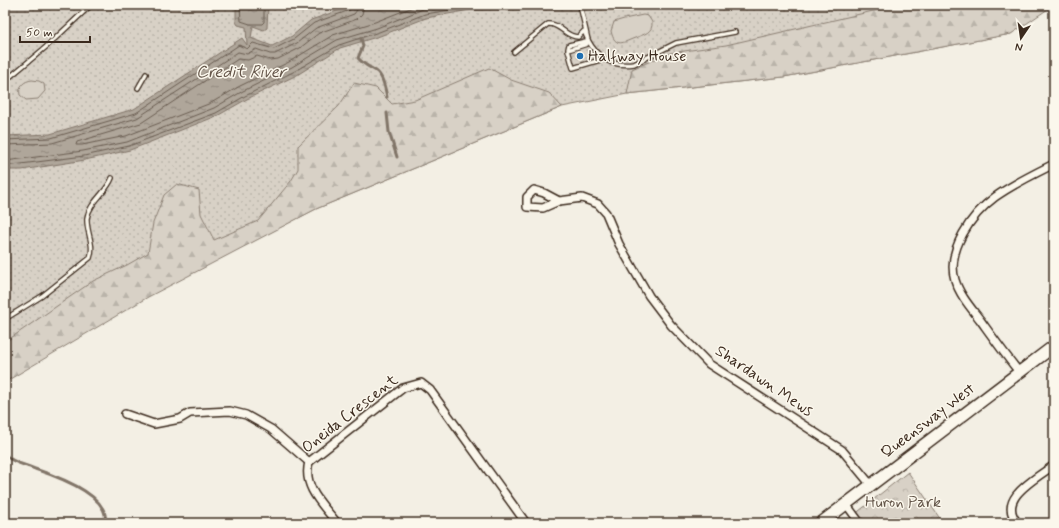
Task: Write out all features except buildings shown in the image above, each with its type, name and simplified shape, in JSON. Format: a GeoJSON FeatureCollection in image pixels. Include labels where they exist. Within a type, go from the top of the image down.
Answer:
{"type":"FeatureCollection","features":[{"type":"Feature","properties":{"kind":"street"},"geometry":{"type":"LineString","coordinates":[[1020,372],[964,298],[955,280],[954,262],[958,245],[968,226],[981,210],[994,198],[1010,187],[1054,164]]}},
{"type":"Feature","properties":{"kind":"street","name":"Shardawn Mews"},"geometry":{"type":"LineString","coordinates":[[559,201],[582,198],[598,204],[606,213],[618,244],[649,296],[671,325],[709,364],[842,450],[871,485]]}},
{"type":"Feature","properties":{"kind":"street","name":"Queensway West"},"geometry":{"type":"LineString","coordinates":[[821,523],[1054,346]]}},
{"type":"Feature","properties":{"kind":"street","name":"Oneida Crescent"},"geometry":{"type":"LineString","coordinates":[[337,523],[309,487],[307,478],[309,462],[403,388],[421,383],[430,390],[526,523]]}},
{"type":"Feature","properties":{"kind":"street"},"geometry":{"type":"LineString","coordinates":[[125,414],[154,424],[180,419],[190,413],[230,411],[246,416],[271,429],[309,462]]}},
{"type":"Feature","properties":{"kind":"street"},"geometry":{"type":"LineString","coordinates":[[1018,523],[1011,510],[1011,504],[1017,493],[1054,465]]}},
{"type":"Feature","properties":{"kind":"street"},"geometry":{"type":"LineString","coordinates":[[846,504],[860,523]]}},
{"type":"Feature","properties":{"kind":"lane"},"geometry":{"type":"LineString","coordinates":[[5,81],[52,42],[91,5]]}},
{"type":"Feature","properties":{"kind":"lane"},"geometry":{"type":"LineString","coordinates":[[580,5],[588,40]]}},
{"type":"Feature","properties":{"kind":"lane"},"geometry":{"type":"LineString","coordinates":[[514,52],[548,24],[556,25],[572,37],[578,37],[584,31],[594,51],[601,58],[623,64],[634,64],[676,43],[735,32]]}},
{"type":"Feature","properties":{"kind":"lane"},"geometry":{"type":"LineString","coordinates":[[568,49],[569,45],[586,41],[587,44],[568,50],[573,68],[600,60],[601,58]]}},
{"type":"Feature","properties":{"kind":"lane"},"geometry":{"type":"LineString","coordinates":[[138,88],[146,74]]}},
{"type":"Feature","properties":{"kind":"lane"},"geometry":{"type":"LineString","coordinates":[[5,319],[42,296],[90,258],[92,247],[87,217],[110,184],[112,178]]}},
{"type":"Feature","properties":{"kind":"green space"},"geometry":{"type":"Polygon","coordinates":[[[5,5],[1048,5],[1011,34],[784,77],[627,94],[562,107],[316,209],[5,368],[5,5]]]}},
{"type":"Feature","properties":{"kind":"green space"},"geometry":{"type":"Polygon","coordinates":[[[899,5],[1054,5],[1011,34],[784,77],[627,94],[632,69],[670,53],[726,45],[899,5]]]}},
{"type":"Feature","properties":{"kind":"green space"},"geometry":{"type":"Polygon","coordinates":[[[643,15],[648,16],[652,22],[651,29],[649,31],[624,42],[620,43],[615,40],[611,31],[614,22],[643,15]]]}},
{"type":"Feature","properties":{"kind":"green space"},"geometry":{"type":"Polygon","coordinates":[[[489,68],[511,80],[549,93],[562,107],[316,209],[148,297],[5,382],[5,342],[93,281],[148,253],[153,223],[164,195],[177,184],[199,190],[201,214],[214,240],[258,221],[291,181],[298,169],[298,146],[339,106],[354,83],[376,88],[392,104],[415,100],[489,68]]]}},
{"type":"Feature","properties":{"kind":"green space"},"geometry":{"type":"Polygon","coordinates":[[[32,80],[39,81],[44,84],[45,91],[38,99],[26,100],[20,95],[20,89],[24,83],[32,80]]]}},
{"type":"Feature","properties":{"kind":"green space","name":"Huron Park"},"geometry":{"type":"Polygon","coordinates":[[[908,472],[943,523],[844,523],[908,472]]]}},
{"type":"Feature","properties":{"kind":"water","name":"Credit River"},"geometry":{"type":"Polygon","coordinates":[[[236,5],[268,5],[267,28],[264,30],[253,26],[251,38],[272,46],[292,36],[311,20],[354,5],[631,5],[597,8],[470,10],[426,18],[380,36],[340,48],[297,75],[247,99],[217,116],[130,150],[85,160],[22,170],[5,170],[5,136],[50,134],[134,109],[242,38],[247,45],[246,27],[238,25],[236,22],[236,5]]]}},
{"type":"Feature","properties":{"kind":"waterway"},"geometry":{"type":"LineString","coordinates":[[361,38],[363,46],[358,58],[378,73],[383,82],[387,97]]}},
{"type":"Feature","properties":{"kind":"waterway"},"geometry":{"type":"LineString","coordinates":[[387,113],[389,132],[397,157]]}},
{"type":"Feature","properties":{"kind":"waterway"},"geometry":{"type":"LineString","coordinates":[[5,454],[14,461],[56,476],[91,495],[100,504],[105,513],[105,523]]}},
{"type":"Feature","properties":{"kind":"place","name":"Halfway House"},"geometry":{"type":"Point","coordinates":[580,56]}}]}
